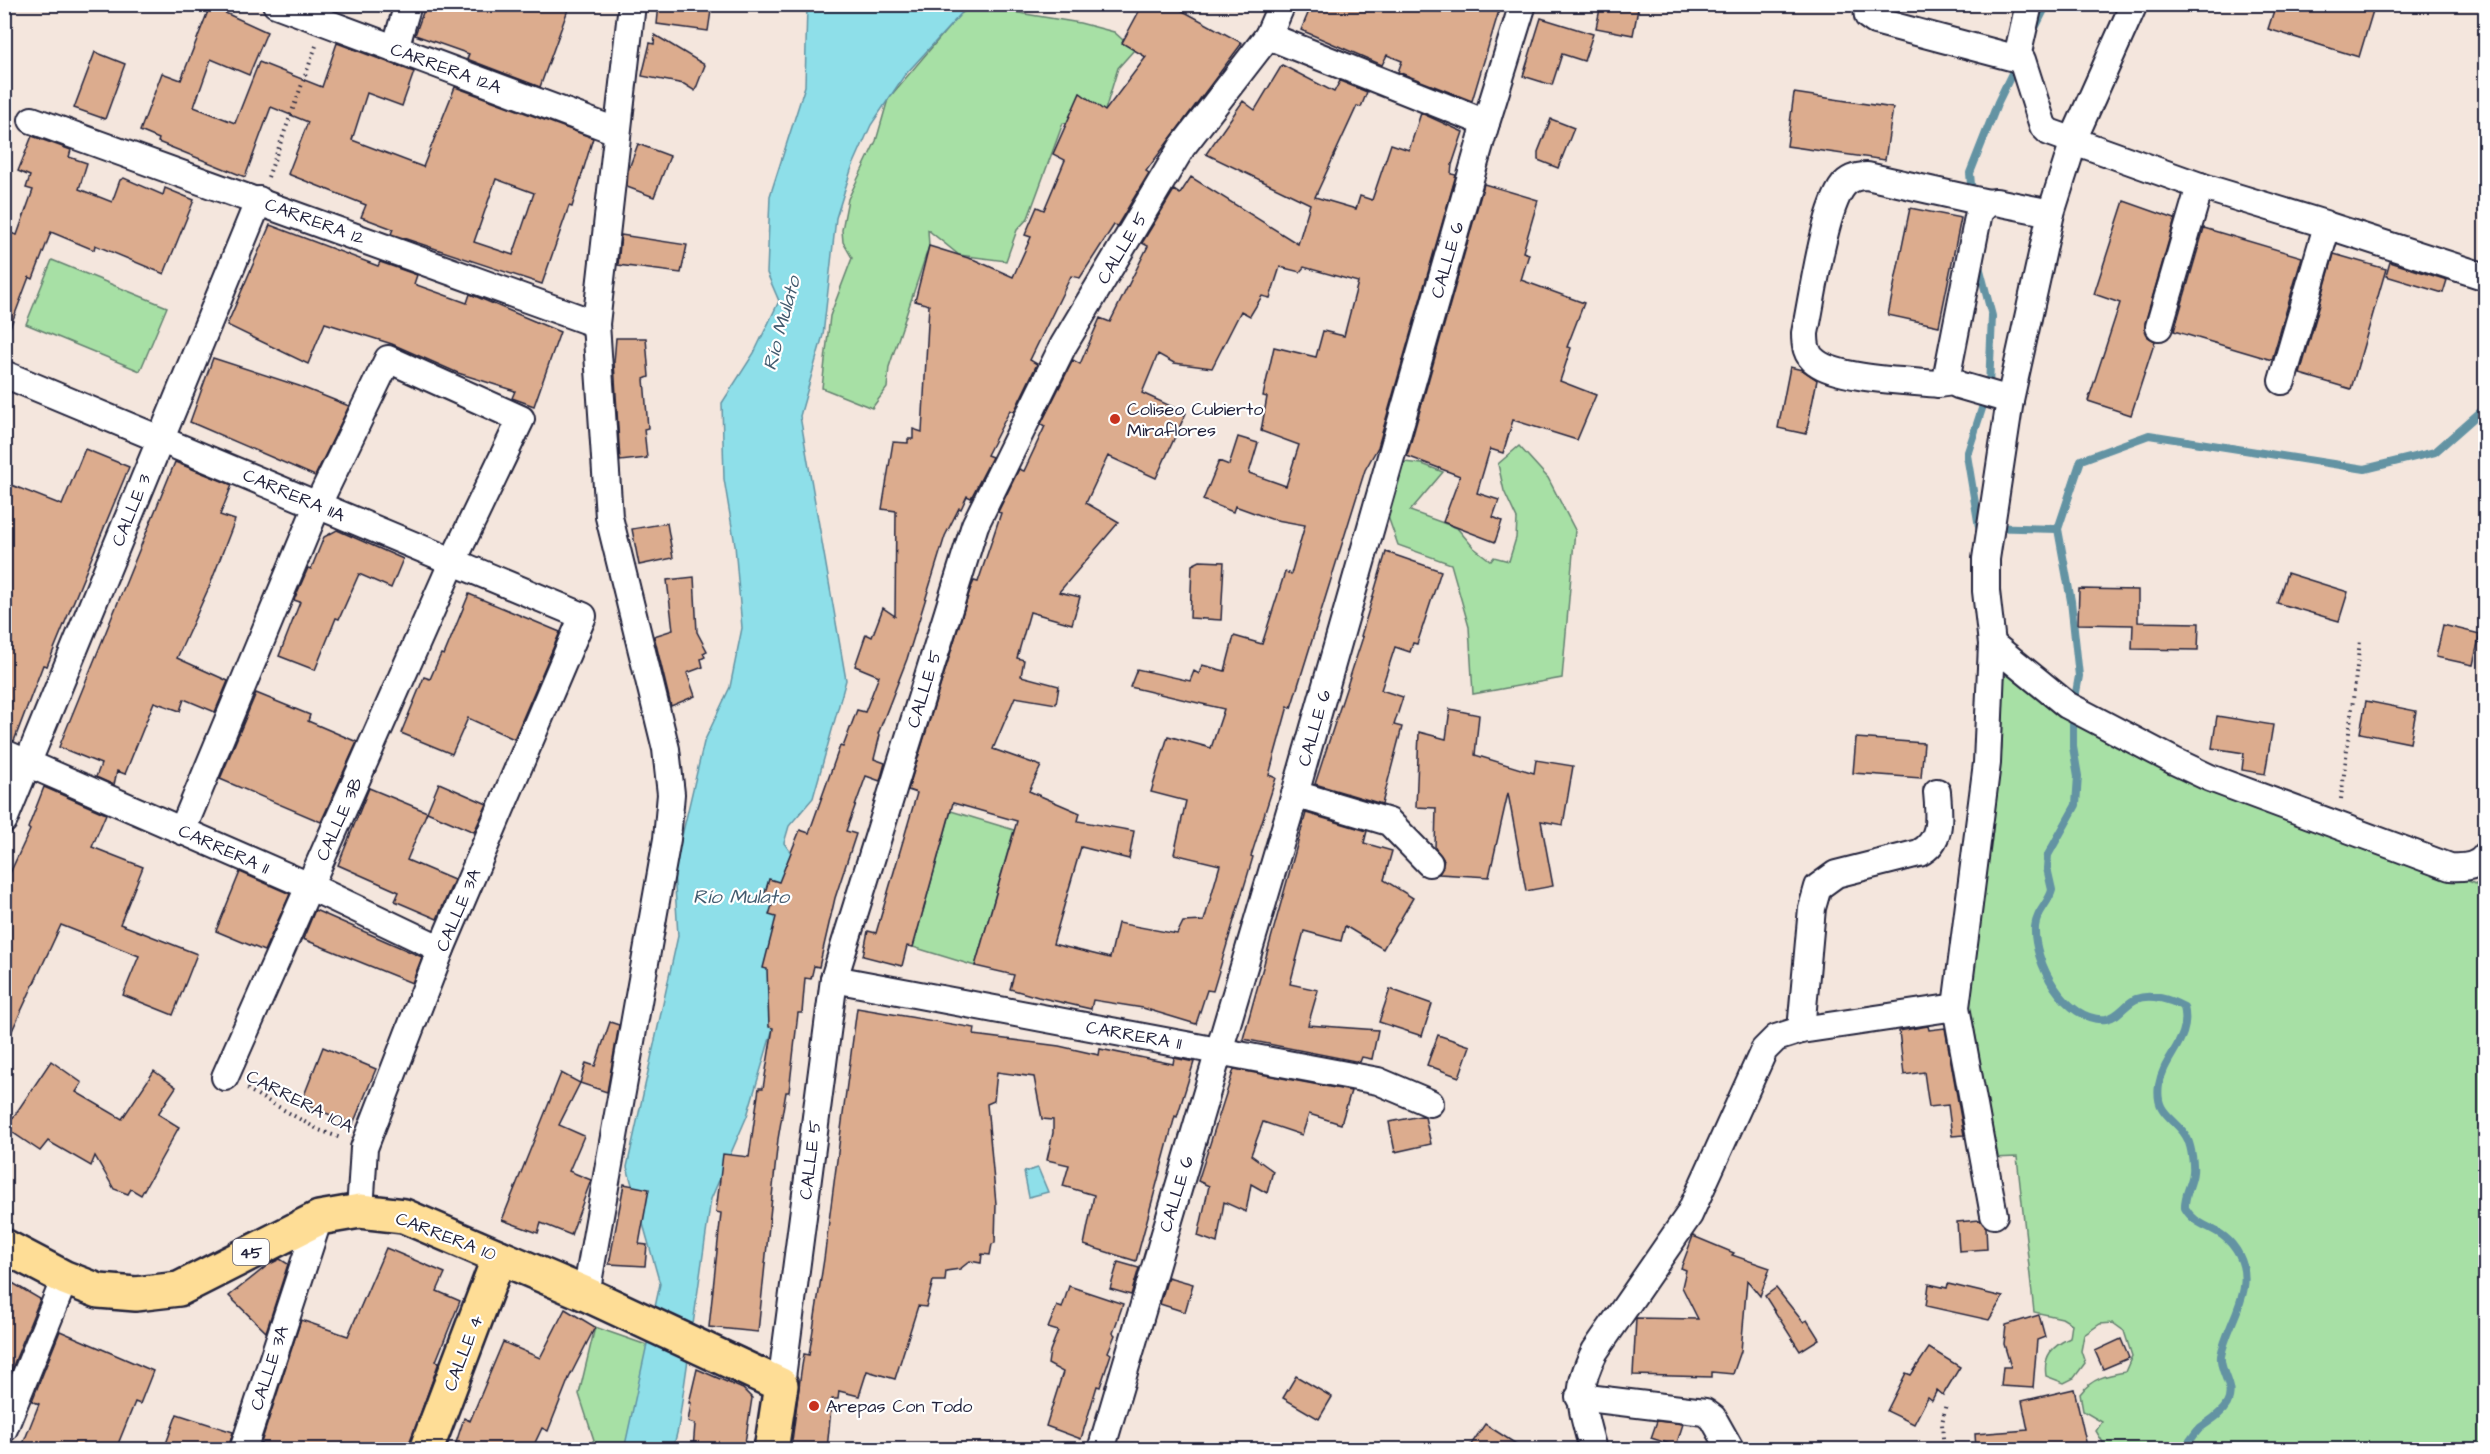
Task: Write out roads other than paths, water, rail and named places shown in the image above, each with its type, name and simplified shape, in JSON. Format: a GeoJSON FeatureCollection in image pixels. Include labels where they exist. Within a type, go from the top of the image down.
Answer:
{"type":"FeatureCollection","features":[{"type":"Feature","properties":{"kind":"main road","name":"CARRERA 10"},"geometry":{"type":"LineString","coordinates":[[4,1246],[65,1278],[99,1291],[136,1294],[179,1289],[319,1218],[360,1211],[404,1216],[586,1294],[731,1364],[781,1385]]}},
{"type":"Feature","properties":{"kind":"main road","name":"CALLE 4"},"geometry":{"type":"LineString","coordinates":[[426,1449],[499,1257]]}},
{"type":"Feature","properties":{"kind":"main road","name":"CALLE 5"},"geometry":{"type":"LineString","coordinates":[[771,1449],[781,1385]]}},
{"type":"Feature","properties":{"kind":"street","name":"CARRERA 12A"},"geometry":{"type":"LineString","coordinates":[[276,4],[616,131]]}},
{"type":"Feature","properties":{"kind":"street"},"geometry":{"type":"LineString","coordinates":[[395,49],[408,4]]}},
{"type":"Feature","properties":{"kind":"street"},"geometry":{"type":"LineString","coordinates":[[586,1294],[664,850],[671,794],[666,749],[609,517],[596,324],[632,4]]}},
{"type":"Feature","properties":{"kind":"street","name":"CALLE 5"},"geometry":{"type":"LineString","coordinates":[[781,1385],[834,979],[975,525],[1063,346],[1182,147],[1268,36],[1282,4]]}},
{"type":"Feature","properties":{"kind":"street","name":"CALLE 6"},"geometry":{"type":"LineString","coordinates":[[1101,1449],[1295,794],[1486,123],[1523,4]]}},
{"type":"Feature","properties":{"kind":"street"},"geometry":{"type":"LineString","coordinates":[[1866,4],[1869,16],[1875,21],[2017,57],[2025,64],[2043,126],[2049,132],[2200,186],[2486,276]]}},
{"type":"Feature","properties":{"kind":"street"},"geometry":{"type":"LineString","coordinates":[[2017,57],[2029,4]]}},
{"type":"Feature","properties":{"kind":"street"},"geometry":{"type":"LineString","coordinates":[[1994,1215],[1956,1007],[1987,763],[1992,644],[1986,591],[1986,559],[2010,400],[2051,213],[2077,131],[2134,4]]}},
{"type":"Feature","properties":{"kind":"street"},"geometry":{"type":"LineString","coordinates":[[1268,36],[1486,123]]}},
{"type":"Feature","properties":{"kind":"street","name":"CARRERA 12"},"geometry":{"type":"LineString","coordinates":[[32,120],[259,200],[596,324]]}},
{"type":"Feature","properties":{"kind":"street"},"geometry":{"type":"LineString","coordinates":[[2010,400],[1953,382],[1938,384],[1842,373],[1815,362],[1805,347],[1807,322],[1831,208],[1844,184],[1853,178],[1867,176],[1988,203],[1996,202],[2051,213]]}},
{"type":"Feature","properties":{"kind":"street"},"geometry":{"type":"LineString","coordinates":[[2159,327],[2200,186]]}},
{"type":"Feature","properties":{"kind":"street","name":"CALLE 3"},"geometry":{"type":"LineString","coordinates":[[4,820],[16,757],[160,438],[259,200]]}},
{"type":"Feature","properties":{"kind":"street"},"geometry":{"type":"LineString","coordinates":[[1953,382],[1947,372],[1979,212],[1988,203]]}},
{"type":"Feature","properties":{"kind":"street"},"geometry":{"type":"LineString","coordinates":[[2282,381],[2326,225]]}},
{"type":"Feature","properties":{"kind":"street","name":"CALLE 3B"},"geometry":{"type":"LineString","coordinates":[[225,1077],[453,561],[522,419],[388,359],[316,506]]}},
{"type":"Feature","properties":{"kind":"street","name":"CARRERA 11A"},"geometry":{"type":"LineString","coordinates":[[4,374],[160,438],[316,506],[583,615]]}},
{"type":"Feature","properties":{"kind":"street"},"geometry":{"type":"LineString","coordinates":[[182,831],[316,506]]}},
{"type":"Feature","properties":{"kind":"street","name":"CALLE 3A"},"geometry":{"type":"LineString","coordinates":[[360,1211],[364,1148],[441,949],[583,615]]}},
{"type":"Feature","properties":{"kind":"street"},"geometry":{"type":"LineString","coordinates":[[1992,644],[2067,705],[2210,778],[2450,867],[2461,868],[2479,863],[2486,855]]}},
{"type":"Feature","properties":{"kind":"street","name":"CARRERA 11"},"geometry":{"type":"LineString","coordinates":[[16,757],[309,886],[441,949]]}},
{"type":"Feature","properties":{"kind":"street"},"geometry":{"type":"LineString","coordinates":[[1801,1030],[1812,908],[1818,887],[1836,873],[1918,853],[1928,848],[1933,842],[1939,822],[1937,792]]}},
{"type":"Feature","properties":{"kind":"street"},"geometry":{"type":"LineString","coordinates":[[1295,794],[1389,822],[1429,863]]}},
{"type":"Feature","properties":{"kind":"street","name":"CARRERA 11"},"geometry":{"type":"LineString","coordinates":[[834,979],[1378,1081],[1430,1103]]}},
{"type":"Feature","properties":{"kind":"street"},"geometry":{"type":"LineString","coordinates":[[1593,1449],[1579,1397],[1584,1372],[1595,1351],[1689,1215],[1764,1050],[1776,1038],[1801,1030],[1956,1007]]}},
{"type":"Feature","properties":{"kind":"street","name":"CALLE 3A"},"geometry":{"type":"LineString","coordinates":[[243,1449],[319,1218]]}},
{"type":"Feature","properties":{"kind":"street"},"geometry":{"type":"LineString","coordinates":[[4,1429],[65,1278]]}},
{"type":"Feature","properties":{"kind":"street"},"geometry":{"type":"LineString","coordinates":[[1579,1397],[1705,1412],[1713,1418],[1731,1449]]}},
{"type":"Feature","properties":{"kind":"water","name":"Río Mulato"},"geometry":{"type":"Polygon","coordinates":[[[807,5],[969,5],[904,76],[871,125],[851,170],[836,218],[823,335],[800,416],[846,680],[813,798],[789,826],[784,843],[815,886],[747,1116],[711,1199],[678,1429],[673,1449],[624,1450],[660,1284],[627,1167],[678,936],[674,870],[704,742],[730,687],[742,628],[735,545],[724,479],[722,403],[754,353],[779,301],[767,273],[770,196],[805,86],[807,5]]]}},
{"type":"Feature","properties":{"kind":"water"},"geometry":{"type":"Polygon","coordinates":[[[1038,1168],[1048,1192],[1029,1197],[1024,1172],[1038,1168]]]}},
{"type":"Feature","properties":{"kind":"waterway"},"geometry":{"type":"LineString","coordinates":[[2034,30],[2047,4]]}},
{"type":"Feature","properties":{"kind":"waterway"},"geometry":{"type":"LineString","coordinates":[[1972,196],[1970,173],[1998,102],[2016,65]]}},
{"type":"Feature","properties":{"kind":"waterway"},"geometry":{"type":"LineString","coordinates":[[1978,262],[1992,316],[1989,387],[1967,455],[1979,527],[2058,529]]}},
{"type":"Feature","properties":{"kind":"waterway"},"geometry":{"type":"LineString","coordinates":[[2182,1450],[2200,1428],[2215,1418],[2227,1404],[2230,1392],[2222,1368],[2221,1356],[2243,1293],[2244,1268],[2233,1245],[2226,1238],[2197,1221],[2185,1208],[2193,1172],[2190,1147],[2184,1133],[2164,1111],[2158,1096],[2162,1074],[2184,1029],[2184,1007],[2161,998],[2142,997],[2132,1001],[2111,1018],[2091,1018],[2077,1011],[2065,1001],[2054,987],[2039,956],[2035,927],[2052,890],[2047,868],[2048,855],[2076,805],[2078,776],[2073,747],[2073,709],[2079,676],[2071,601],[2058,529],[2081,460],[2149,435],[2365,469],[2435,452],[2486,407]]}},
{"type":"Feature","properties":{"kind":"place","name":"Coliseo Cubierto Miraflores"},"geometry":{"type":"Point","coordinates":[1115,419]}},
{"type":"Feature","properties":{"kind":"place","name":"Arepas Con Todo"},"geometry":{"type":"Point","coordinates":[814,1406]}}]}
